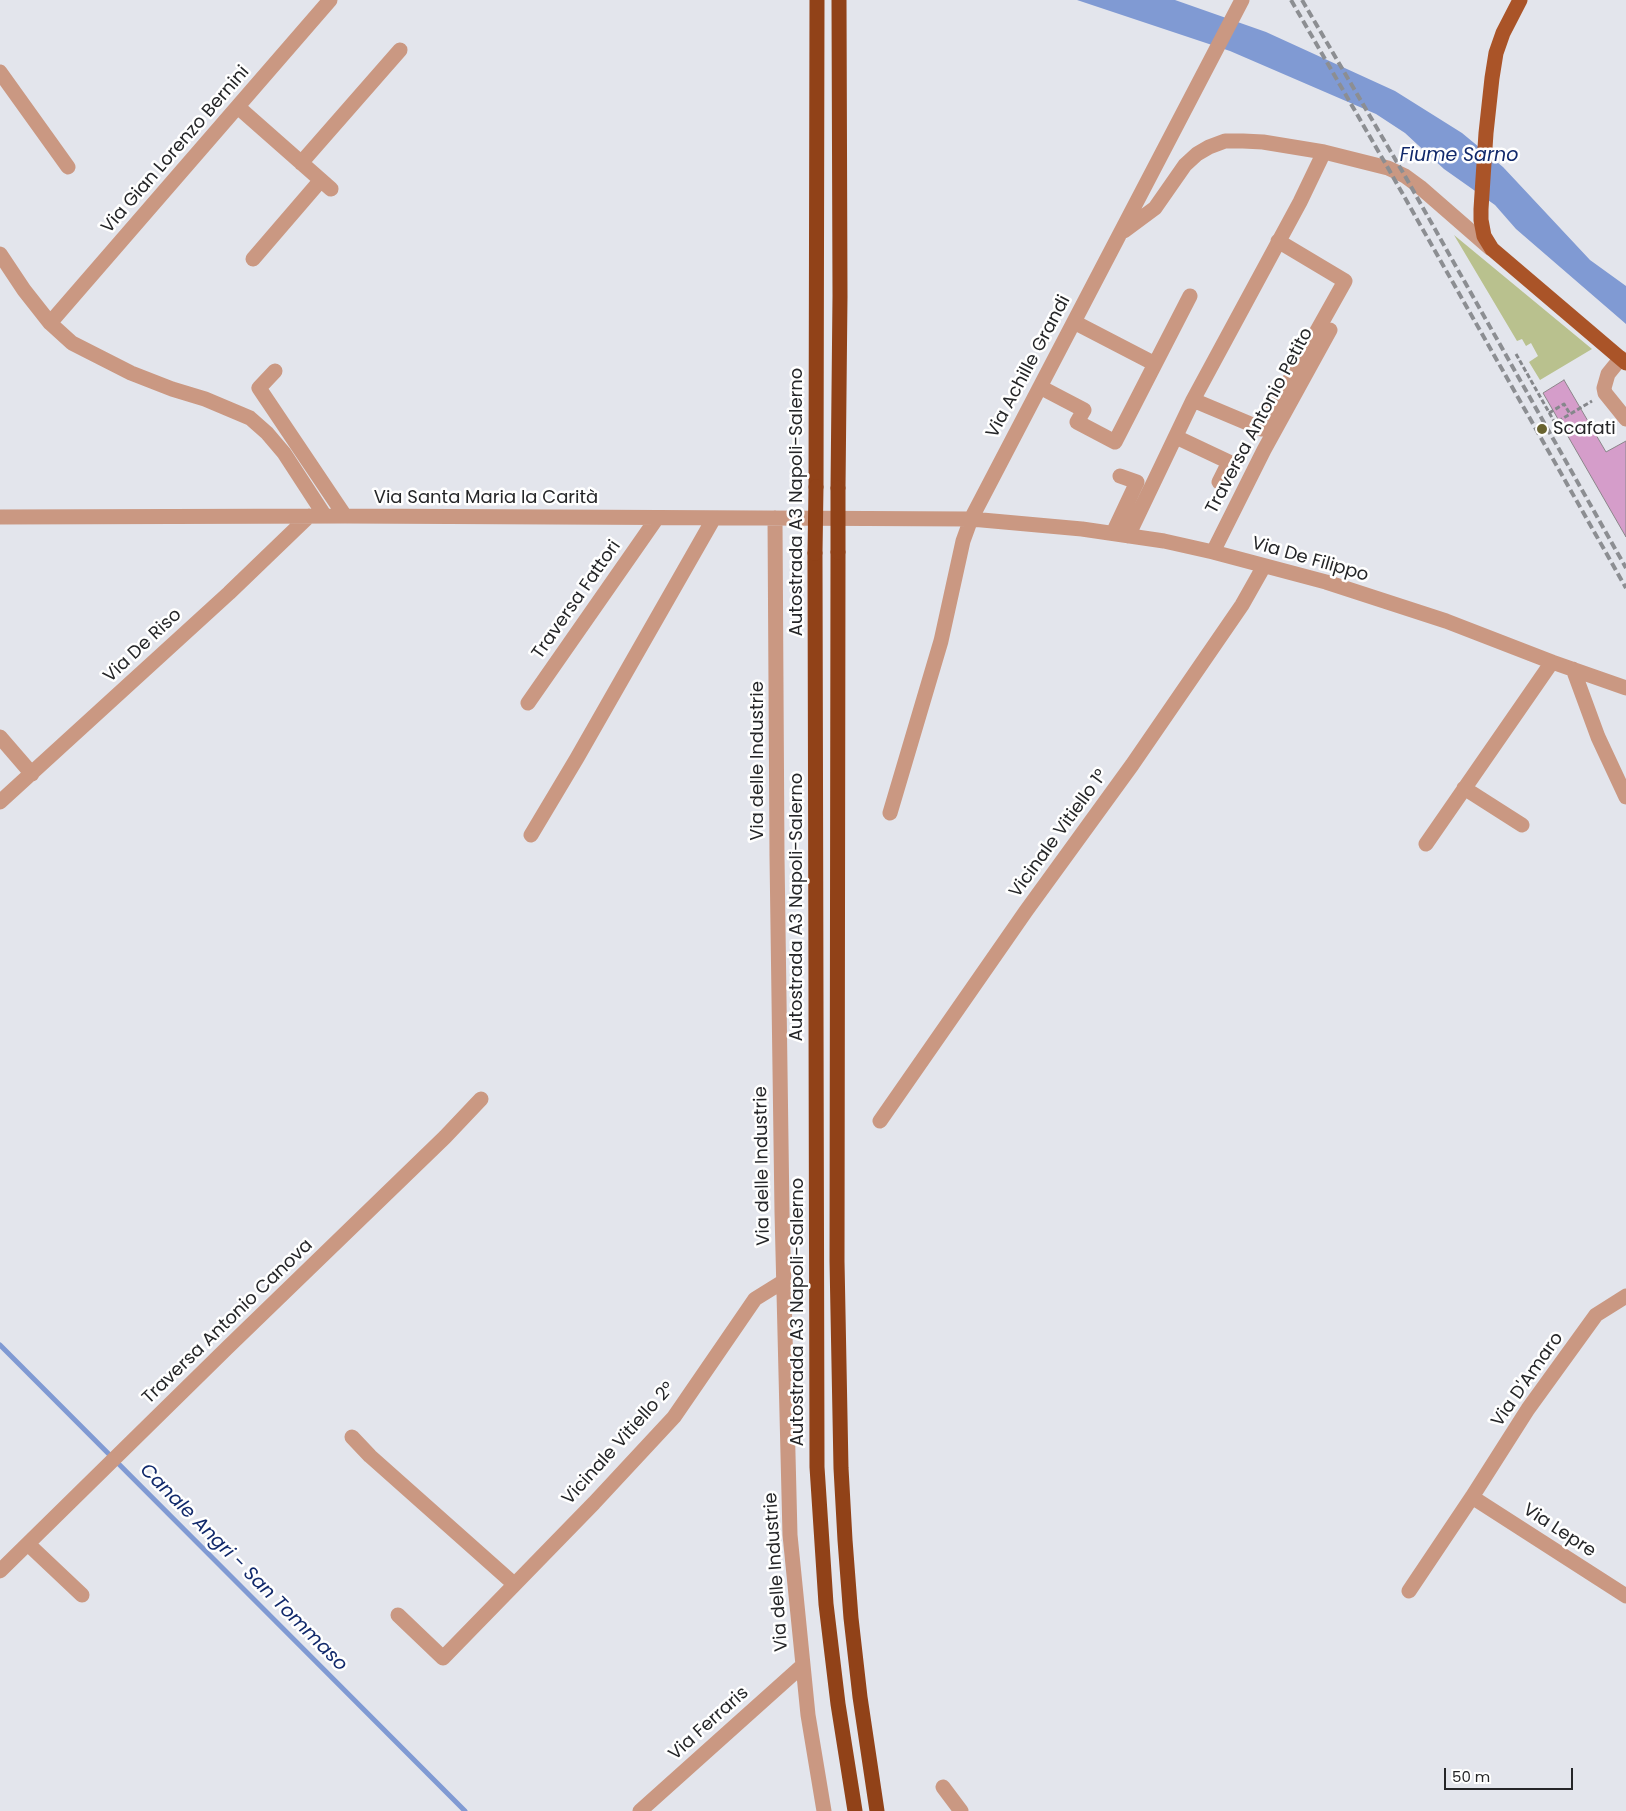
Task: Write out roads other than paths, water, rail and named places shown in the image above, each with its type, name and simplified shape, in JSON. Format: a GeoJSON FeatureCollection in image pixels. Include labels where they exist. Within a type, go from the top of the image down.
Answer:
{"type":"FeatureCollection","features":[{"type":"Feature","properties":{"kind":"highway","name":"Autostrada A3 Napoli-Salerno"},"geometry":{"type":"LineString","coordinates":[[817,0],[815,553],[817,1467],[826,1604],[838,1704],[854,1811]]}},
{"type":"Feature","properties":{"kind":"highway"},"geometry":{"type":"LineString","coordinates":[[839,0],[837,1261],[841,1468],[851,1618],[877,1811]]}},
{"type":"Feature","properties":{"kind":"main road"},"geometry":{"type":"LineString","coordinates":[[1520,0],[1503,33],[1496,54],[1486,134],[1481,208],[1484,236],[1492,249],[1623,360]]}},
{"type":"Feature","properties":{"kind":"street","name":"Via Gian Lorenzo Bernini"},"geometry":{"type":"LineString","coordinates":[[50,324],[330,0]]}},
{"type":"Feature","properties":{"kind":"street","name":"Via Achille Grandi"},"geometry":{"type":"LineString","coordinates":[[890,813],[942,641],[964,541],[971,519],[1242,0]]}},
{"type":"Feature","properties":{"kind":"street"},"geometry":{"type":"LineString","coordinates":[[301,163],[400,50]]}},
{"type":"Feature","properties":{"kind":"street"},"geometry":{"type":"LineString","coordinates":[[0,72],[68,167]]}},
{"type":"Feature","properties":{"kind":"street"},"geometry":{"type":"LineString","coordinates":[[238,107],[326,184],[253,258]]}},
{"type":"Feature","properties":{"kind":"street","name":"Via Achille Grandi"},"geometry":{"type":"LineString","coordinates":[[1120,233],[1155,208],[1185,165],[1197,154],[1208,147],[1224,141],[1243,141],[1263,142],[1324,152],[1388,168],[1405,176],[1454,215],[1492,249]]}},
{"type":"Feature","properties":{"kind":"street"},"geometry":{"type":"LineString","coordinates":[[1121,534],[1176,437],[1193,400],[1324,152]]}},
{"type":"Feature","properties":{"kind":"street"},"geometry":{"type":"LineString","coordinates":[[1454,215],[1461,217],[1472,216],[1481,208]]}},
{"type":"Feature","properties":{"kind":"street"},"geometry":{"type":"LineString","coordinates":[[1193,400],[1262,430],[1345,282],[1278,241]]}},
{"type":"Feature","properties":{"kind":"street"},"geometry":{"type":"LineString","coordinates":[[0,254],[50,324],[72,343],[131,373],[172,389],[205,399],[250,418],[267,433],[284,453],[325,516]]}},
{"type":"Feature","properties":{"kind":"street"},"geometry":{"type":"LineString","coordinates":[[1040,387],[1084,410],[1077,422],[1115,442],[1190,296]]}},
{"type":"Feature","properties":{"kind":"street","name":"Traversa Antonio Petito"},"geometry":{"type":"LineString","coordinates":[[1213,552],[1264,450],[1341,309]]}},
{"type":"Feature","properties":{"kind":"street"},"geometry":{"type":"LineString","coordinates":[[1074,322],[1155,364]]}},
{"type":"Feature","properties":{"kind":"street"},"geometry":{"type":"LineString","coordinates":[[1623,360],[1608,374],[1604,388],[1605,394],[1626,419]]}},
{"type":"Feature","properties":{"kind":"street"},"geometry":{"type":"LineString","coordinates":[[275,371],[259,388],[345,516]]}},
{"type":"Feature","properties":{"kind":"street"},"geometry":{"type":"LineString","coordinates":[[1176,437],[1229,462],[1219,482]]}},
{"type":"Feature","properties":{"kind":"street"},"geometry":{"type":"LineString","coordinates":[[1120,476],[1137,482],[1121,534]]}},
{"type":"Feature","properties":{"kind":"street","name":"Via De Riso"},"geometry":{"type":"LineString","coordinates":[[0,802],[229,593],[309,516]]}},
{"type":"Feature","properties":{"kind":"street","name":"Via Santa Maria la Carità"},"geometry":{"type":"LineString","coordinates":[[0,517],[345,516],[971,519]]}},
{"type":"Feature","properties":{"kind":"street","name":"Traversa Fattori"},"geometry":{"type":"LineString","coordinates":[[528,703],[657,518]]}},
{"type":"Feature","properties":{"kind":"street"},"geometry":{"type":"LineString","coordinates":[[531,835],[714,518]]}},
{"type":"Feature","properties":{"kind":"street","name":"Via delle Industrie"},"geometry":{"type":"LineString","coordinates":[[775,518],[777,856],[790,1535],[808,1715],[824,1811]]}},
{"type":"Feature","properties":{"kind":"street","name":"Via De Filippo"},"geometry":{"type":"LineString","coordinates":[[971,519],[1082,528],[1213,552],[1326,582],[1446,621],[1626,688]]}},
{"type":"Feature","properties":{"kind":"street","name":"Vicinale Vitiello 1°"},"geometry":{"type":"LineString","coordinates":[[880,1121],[993,958],[1137,757],[1242,605],[1264,566]]}},
{"type":"Feature","properties":{"kind":"street"},"geometry":{"type":"LineString","coordinates":[[1426,844],[1552,662]]}},
{"type":"Feature","properties":{"kind":"street"},"geometry":{"type":"LineString","coordinates":[[1573,669],[1598,737],[1626,798]]}},
{"type":"Feature","properties":{"kind":"street"},"geometry":{"type":"LineString","coordinates":[[0,737],[32,774]]}},
{"type":"Feature","properties":{"kind":"street"},"geometry":{"type":"LineString","coordinates":[[1464,788],[1522,825]]}},
{"type":"Feature","properties":{"kind":"street","name":"Traversa Antonio Canova"},"geometry":{"type":"LineString","coordinates":[[0,1572],[445,1137],[481,1099]]}},
{"type":"Feature","properties":{"kind":"street","name":"Vicinale Vitiello 2°"},"geometry":{"type":"LineString","coordinates":[[398,1615],[443,1658],[594,1503],[674,1417],[755,1299],[784,1281]]}},
{"type":"Feature","properties":{"kind":"street","name":"Via D'Amaro"},"geometry":{"type":"LineString","coordinates":[[1409,1591],[1528,1409],[1596,1315],[1626,1296]]}},
{"type":"Feature","properties":{"kind":"street"},"geometry":{"type":"LineString","coordinates":[[352,1437],[370,1456],[514,1584]]}},
{"type":"Feature","properties":{"kind":"street","name":"Via Lepre"},"geometry":{"type":"LineString","coordinates":[[1472,1497],[1626,1596]]}},
{"type":"Feature","properties":{"kind":"street"},"geometry":{"type":"LineString","coordinates":[[28,1544],[82,1595]]}},
{"type":"Feature","properties":{"kind":"street","name":"Via Ferraris"},"geometry":{"type":"LineString","coordinates":[[640,1811],[803,1665]]}},
{"type":"Feature","properties":{"kind":"street"},"geometry":{"type":"LineString","coordinates":[[943,1787],[961,1811]]}},
{"type":"Feature","properties":{"kind":"water","name":"Fiume Sarno"},"geometry":{"type":"Polygon","coordinates":[[[1077,0],[1175,0],[1266,32],[1395,91],[1462,133],[1503,167],[1590,260],[1626,286],[1626,324],[1516,229],[1495,205],[1444,169],[1405,133],[1376,114],[1230,51],[1077,0]]]}},
{"type":"Feature","properties":{"kind":"waterway","name":"Canale Angri - San Tommaso"},"geometry":{"type":"LineString","coordinates":[[0,1345],[465,1811]]}},
{"type":"Feature","properties":{"kind":"railway"},"geometry":{"type":"LineString","coordinates":[[1291,0],[1626,588]]}},
{"type":"Feature","properties":{"kind":"railway"},"geometry":{"type":"LineString","coordinates":[[1302,0],[1405,176],[1626,568]]}},
{"type":"Feature","properties":{"kind":"place","name":"Scafati"},"geometry":{"type":"Point","coordinates":[1542,429]}}]}
